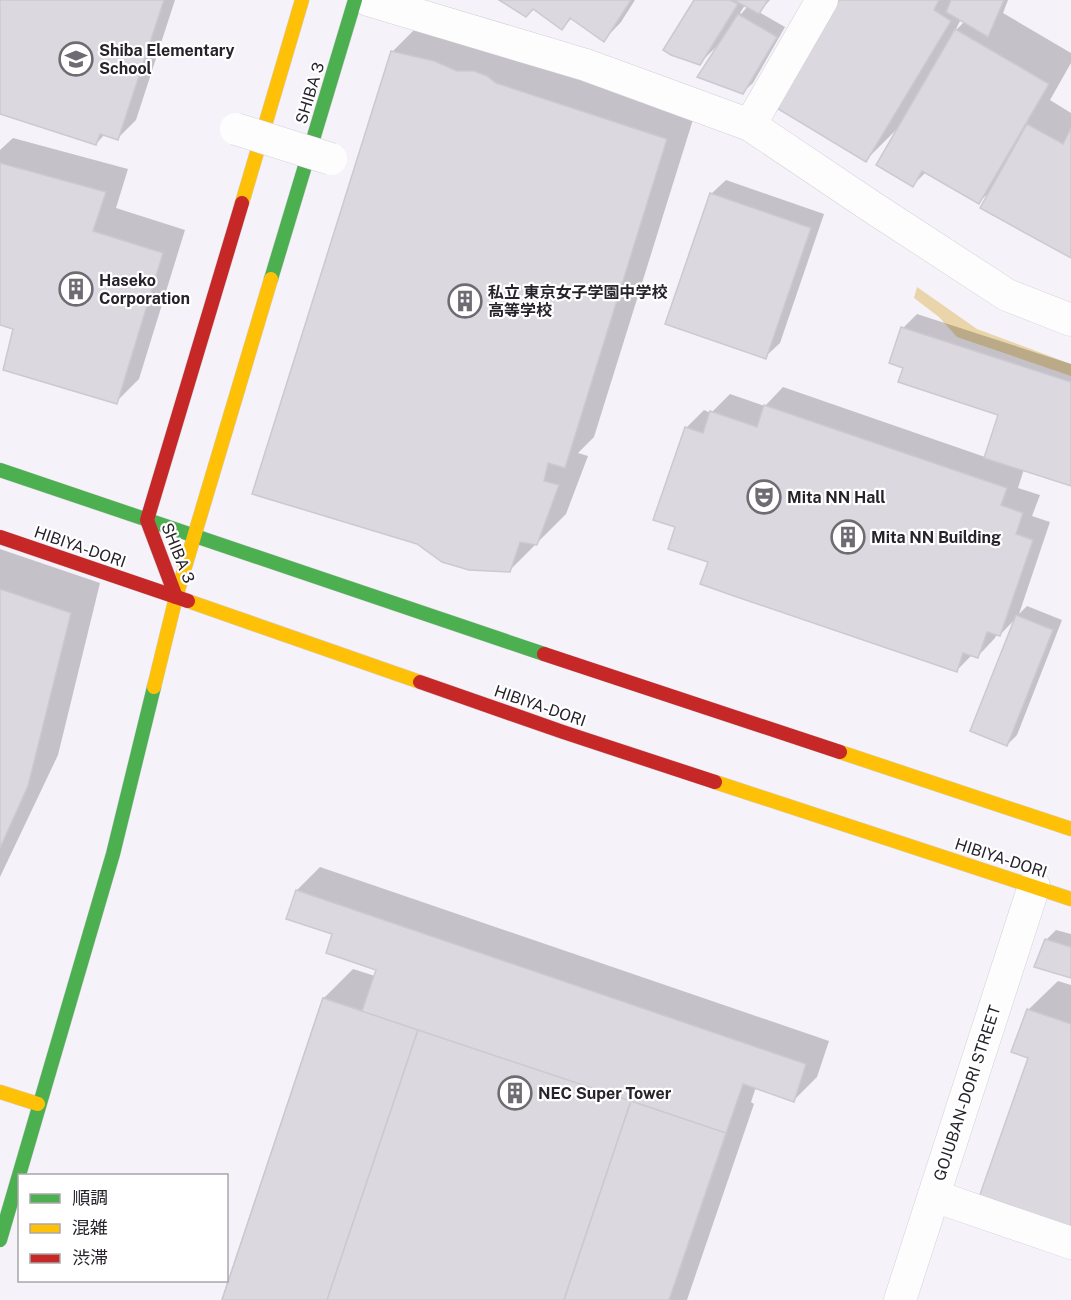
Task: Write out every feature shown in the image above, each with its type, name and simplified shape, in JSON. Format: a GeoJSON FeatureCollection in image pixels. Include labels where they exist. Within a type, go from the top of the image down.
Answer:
{"type":"FeatureCollection","features":[{"type":"Feature","properties":{"kind":"main road","name":"SHIBA 3"},"geometry":{"type":"LineString","coordinates":[[176,597],[147,520],[302,0]]}},
{"type":"Feature","properties":{"kind":"main road","name":"SHIBA 3"},"geometry":{"type":"LineString","coordinates":[[176,597],[355,0]]}},
{"type":"Feature","properties":{"kind":"main road"},"geometry":{"type":"LineString","coordinates":[[0,470],[194,537],[1071,829]]}},
{"type":"Feature","properties":{"kind":"main road","name":"HIBIYA-DORI"},"geometry":{"type":"LineString","coordinates":[[0,537],[663,765],[1071,899]]}},
{"type":"Feature","properties":{"kind":"main road"},"geometry":{"type":"LineString","coordinates":[[18,1174],[113,854],[176,597]]}},
{"type":"Feature","properties":{"kind":"main road"},"geometry":{"type":"LineString","coordinates":[[0,1092],[38,1104]]}},
{"type":"Feature","properties":{"kind":"main road"},"geometry":{"type":"LineString","coordinates":[[0,1240],[18,1176]]}},
{"type":"Feature","properties":{"kind":"street"},"geometry":{"type":"LineString","coordinates":[[368,0],[586,65],[750,125],[1007,295],[1071,320]]}},
{"type":"Feature","properties":{"kind":"street"},"geometry":{"type":"LineString","coordinates":[[750,125],[822,0]]}},
{"type":"Feature","properties":{"kind":"street"},"geometry":{"type":"LineString","coordinates":[[236,129],[331,159]]}},
{"type":"Feature","properties":{"kind":"street","name":"GOJUBAN-DORI STREET"},"geometry":{"type":"LineString","coordinates":[[900,1300],[1034,886]]}},
{"type":"Feature","properties":{"kind":"street"},"geometry":{"type":"LineString","coordinates":[[934,1196],[1071,1243]]}},
{"type":"Feature","properties":{"kind":"shaded area"},"geometry":{"type":"Polygon","coordinates":[[[917,287],[977,329],[1071,364],[1071,376],[957,337],[939,317],[914,298],[917,287]]]}},
{"type":"Feature","properties":{"kind":"building","name":"Shiba Elementary School"},"geometry":{"type":"Polygon","coordinates":[[[0,0],[164,0],[118,140],[100,134],[96,145],[0,114],[0,0]]]}},
{"type":"Feature","properties":{"kind":"building"},"geometry":{"type":"Polygon","coordinates":[[[499,0],[631,0],[604,42],[570,18],[562,30],[533,9],[526,17],[499,0]]]}},
{"type":"Feature","properties":{"kind":"building"},"geometry":{"type":"Polygon","coordinates":[[[694,0],[730,0],[738,4],[700,65],[663,50],[694,0]]]}},
{"type":"Feature","properties":{"kind":"building"},"geometry":{"type":"Polygon","coordinates":[[[734,0],[768,0],[759,14],[734,0]]]}},
{"type":"Feature","properties":{"kind":"building"},"geometry":{"type":"Polygon","coordinates":[[[839,0],[939,0],[934,10],[951,21],[866,162],[775,107],[839,0]]]}},
{"type":"Feature","properties":{"kind":"building"},"geometry":{"type":"Polygon","coordinates":[[[951,0],[1004,0],[988,37],[946,12],[951,0]]]}},
{"type":"Feature","properties":{"kind":"building"},"geometry":{"type":"Polygon","coordinates":[[[738,14],[777,37],[743,94],[697,77],[738,14]]]}},
{"type":"Feature","properties":{"kind":"building"},"geometry":{"type":"Polygon","coordinates":[[[955,29],[1049,84],[979,204],[922,171],[913,187],[876,165],[955,29]]]}},
{"type":"Feature","properties":{"kind":"building","name":"私立 東京女子学園中学校 高等学校"},"geometry":{"type":"Polygon","coordinates":[[[391,51],[434,61],[457,71],[474,71],[487,76],[496,83],[667,139],[565,468],[548,463],[544,481],[559,485],[537,545],[520,542],[510,572],[469,570],[442,562],[417,544],[252,494],[391,51]]]}},
{"type":"Feature","properties":{"kind":"building"},"geometry":{"type":"Polygon","coordinates":[[[1027,124],[1063,144],[1071,128],[1071,258],[980,208],[1027,124]]]}},
{"type":"Feature","properties":{"kind":"building","name":"Haseko Corporation"},"geometry":{"type":"Polygon","coordinates":[[[0,163],[106,192],[93,231],[163,253],[117,404],[3,370],[13,329],[0,325],[0,163]]]}},
{"type":"Feature","properties":{"kind":"building"},"geometry":{"type":"Polygon","coordinates":[[[710,193],[811,228],[766,359],[665,324],[710,193]]]}},
{"type":"Feature","properties":{"kind":"building"},"geometry":{"type":"Polygon","coordinates":[[[901,327],[1071,382],[1071,486],[984,458],[998,415],[898,382],[903,368],[889,363],[901,327]]]}},
{"type":"Feature","properties":{"kind":"building","name":"Mita NN Building"},"geometry":{"type":"Polygon","coordinates":[[[764,405],[1007,488],[1001,505],[1023,513],[1016,534],[1033,540],[1000,636],[987,632],[978,658],[963,653],[957,672],[734,596],[700,584],[708,562],[668,549],[675,527],[653,520],[685,427],[703,433],[710,411],[757,427],[764,405]]]}},
{"type":"Feature","properties":{"kind":"building"},"geometry":{"type":"Polygon","coordinates":[[[0,589],[71,613],[28,786],[0,848],[0,589]]]}},
{"type":"Feature","properties":{"kind":"building"},"geometry":{"type":"Polygon","coordinates":[[[1016,615],[1053,630],[1007,746],[970,731],[1016,615]]]}},
{"type":"Feature","properties":{"kind":"building","name":"NEC Super Tower"},"geometry":{"type":"Polygon","coordinates":[[[296,890],[806,1064],[794,1102],[743,1084],[669,1300],[222,1300],[323,998],[362,1011],[376,970],[326,953],[332,934],[286,919],[296,890]]]}},
{"type":"Feature","properties":{"kind":"building"},"geometry":{"type":"Polygon","coordinates":[[[1045,939],[1071,947],[1071,978],[1034,967],[1045,939]]]}},
{"type":"Feature","properties":{"kind":"building"},"geometry":{"type":"Polygon","coordinates":[[[323,998],[418,1030],[327,1300],[222,1300],[323,998]]]}},
{"type":"Feature","properties":{"kind":"building"},"geometry":{"type":"Polygon","coordinates":[[[1027,1009],[1071,1024],[1071,1234],[977,1203],[1028,1058],[1011,1052],[1027,1009]]]}},
{"type":"Feature","properties":{"kind":"building"},"geometry":{"type":"Polygon","coordinates":[[[418,1030],[631,1101],[564,1300],[327,1300],[418,1030]]]}},
{"type":"Feature","properties":{"kind":"building"},"geometry":{"type":"Polygon","coordinates":[[[631,1101],[726,1133],[669,1300],[564,1300],[631,1101]]]}},
{"type":"Feature","properties":{"kind":"traffic: fast"},"geometry":{"type":"LineString","coordinates":[[271,279],[355,0]]}},
{"type":"Feature","properties":{"kind":"traffic: fast"},"geometry":{"type":"LineString","coordinates":[[0,470],[544,654]]}},
{"type":"Feature","properties":{"kind":"traffic: fast"},"geometry":{"type":"LineString","coordinates":[[19,1174],[113,854],[154,687]]}},
{"type":"Feature","properties":{"kind":"traffic: fast"},"geometry":{"type":"LineString","coordinates":[[0,1240],[18,1179]]}},
{"type":"Feature","properties":{"kind":"traffic: slow"},"geometry":{"type":"LineString","coordinates":[[242,203],[302,0]]}},
{"type":"Feature","properties":{"kind":"traffic: slow"},"geometry":{"type":"LineString","coordinates":[[154,687],[176,597],[271,279]]}},
{"type":"Feature","properties":{"kind":"traffic: slow"},"geometry":{"type":"LineString","coordinates":[[188,601],[420,682]]}},
{"type":"Feature","properties":{"kind":"traffic: slow"},"geometry":{"type":"LineString","coordinates":[[840,752],[1071,829]]}},
{"type":"Feature","properties":{"kind":"traffic: slow"},"geometry":{"type":"LineString","coordinates":[[715,782],[1071,899]]}},
{"type":"Feature","properties":{"kind":"traffic: slow"},"geometry":{"type":"LineString","coordinates":[[0,1092],[38,1104]]}},
{"type":"Feature","properties":{"kind":"traffic: jam"},"geometry":{"type":"LineString","coordinates":[[176,597],[147,520],[242,203]]}},
{"type":"Feature","properties":{"kind":"traffic: jam"},"geometry":{"type":"LineString","coordinates":[[0,537],[188,601]]}},
{"type":"Feature","properties":{"kind":"traffic: jam"},"geometry":{"type":"LineString","coordinates":[[544,654],[840,752]]}},
{"type":"Feature","properties":{"kind":"traffic: jam"},"geometry":{"type":"LineString","coordinates":[[420,682],[715,782]]}},
{"type":"Feature","properties":{"kind":"place","name":"Shiba Elementary School"},"geometry":{"type":"Point","coordinates":[76,59]}},
{"type":"Feature","properties":{"kind":"place","name":"Haseko Corporation"},"geometry":{"type":"Point","coordinates":[76,289]}},
{"type":"Feature","properties":{"kind":"place","name":"私立 東京女子学園中学校 高等学校"},"geometry":{"type":"Point","coordinates":[465,301]}},
{"type":"Feature","properties":{"kind":"place","name":"Mita NN Hall"},"geometry":{"type":"Point","coordinates":[764,497]}},
{"type":"Feature","properties":{"kind":"place","name":"Mita NN Building"},"geometry":{"type":"Point","coordinates":[848,537]}},
{"type":"Feature","properties":{"kind":"place","name":"NEC Super Tower"},"geometry":{"type":"Point","coordinates":[515,1093]}}]}
